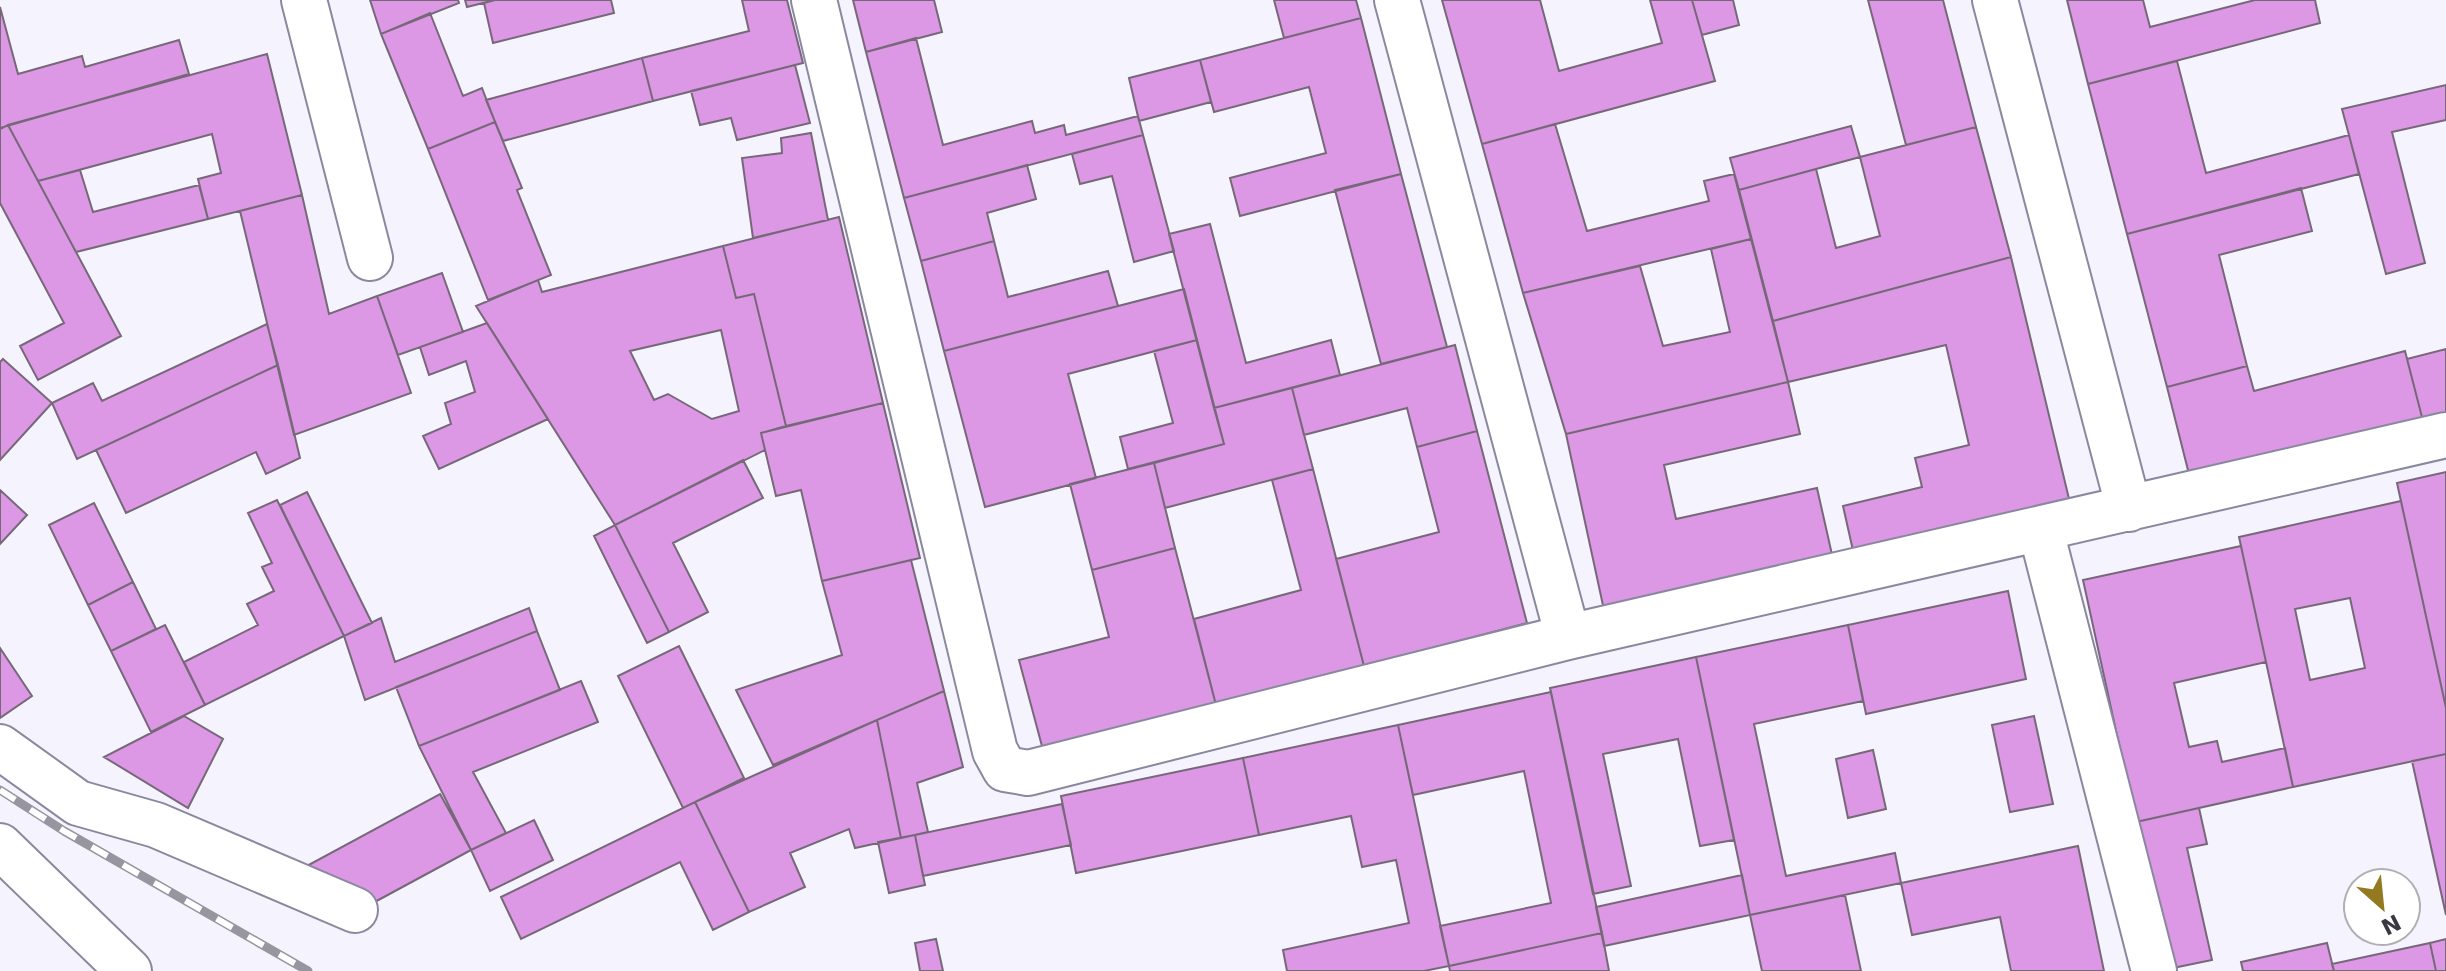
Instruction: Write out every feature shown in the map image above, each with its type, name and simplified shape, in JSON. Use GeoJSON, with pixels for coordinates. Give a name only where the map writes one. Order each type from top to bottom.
{"type":"FeatureCollection","features":[{"type":"Feature","properties":{"kind":"lane"},"geometry":{"type":"LineString","coordinates":[[304,0],[370,258]]}},
{"type":"Feature","properties":{"kind":"lane"},"geometry":{"type":"LineString","coordinates":[[814,0],[995,751],[1005,769],[1028,773],[1568,637],[2041,531],[2446,435]]}},
{"type":"Feature","properties":{"kind":"lane"},"geometry":{"type":"LineString","coordinates":[[1397,0],[1568,637]]}},
{"type":"Feature","properties":{"kind":"lane"},"geometry":{"type":"LineString","coordinates":[[1995,0],[2129,509]]}},
{"type":"Feature","properties":{"kind":"lane"},"geometry":{"type":"LineString","coordinates":[[2041,531],[2154,971]]}},
{"type":"Feature","properties":{"kind":"lane"},"geometry":{"type":"LineString","coordinates":[[0,747],[78,803],[156,825],[355,910]]}},
{"type":"Feature","properties":{"kind":"lane"},"geometry":{"type":"LineString","coordinates":[[0,846],[129,971]]}},
{"type":"Feature","properties":{"kind":"building"},"geometry":{"type":"Polygon","coordinates":[[[370,0],[458,0],[459,3],[381,34],[370,0]]]}},
{"type":"Feature","properties":{"kind":"building"},"geometry":{"type":"Polygon","coordinates":[[[465,0],[495,0],[467,7],[465,0]]]}},
{"type":"Feature","properties":{"kind":"building"},"geometry":{"type":"Polygon","coordinates":[[[495,0],[611,0],[614,13],[493,43],[484,3],[495,0]]]}},
{"type":"Feature","properties":{"kind":"building"},"geometry":{"type":"Polygon","coordinates":[[[742,0],[787,0],[803,63],[653,101],[642,58],[749,31],[742,0]]]}},
{"type":"Feature","properties":{"kind":"building"},"geometry":{"type":"Polygon","coordinates":[[[853,0],[934,0],[942,32],[866,52],[853,0]]]}},
{"type":"Feature","properties":{"kind":"building"},"geometry":{"type":"Polygon","coordinates":[[[1274,0],[1356,0],[1361,18],[1284,38],[1274,0]]]}},
{"type":"Feature","properties":{"kind":"building"},"geometry":{"type":"Polygon","coordinates":[[[1442,0],[1540,0],[1559,71],[1662,43],[1650,0],[1692,0],[1715,81],[1482,144],[1442,0]]]}},
{"type":"Feature","properties":{"kind":"building"},"geometry":{"type":"Polygon","coordinates":[[[1692,0],[1733,0],[1739,25],[1702,35],[1692,0]]]}},
{"type":"Feature","properties":{"kind":"building"},"geometry":{"type":"Polygon","coordinates":[[[1868,0],[1943,0],[1976,127],[1906,145],[1868,0]]]}},
{"type":"Feature","properties":{"kind":"building"},"geometry":{"type":"Polygon","coordinates":[[[2067,0],[2143,0],[2150,27],[2255,0],[2315,0],[2320,23],[2088,84],[2067,0]]]}},
{"type":"Feature","properties":{"kind":"building"},"geometry":{"type":"Polygon","coordinates":[[[0,7],[18,74],[82,56],[85,67],[179,40],[189,74],[0,128],[0,7]]]}},
{"type":"Feature","properties":{"kind":"building"},"geometry":{"type":"Polygon","coordinates":[[[430,13],[463,96],[482,88],[495,122],[428,149],[381,34],[430,13]]]}},
{"type":"Feature","properties":{"kind":"building"},"geometry":{"type":"Polygon","coordinates":[[[1361,18],[1401,174],[1240,216],[1230,178],[1326,153],[1309,87],[1214,112],[1200,60],[1361,18]]]}},
{"type":"Feature","properties":{"kind":"building"},"geometry":{"type":"Polygon","coordinates":[[[916,38],[943,145],[1032,121],[1035,133],[1064,125],[1066,135],[1138,116],[1143,135],[904,198],[866,52],[916,38]]]}},
{"type":"Feature","properties":{"kind":"building"},"geometry":{"type":"Polygon","coordinates":[[[267,54],[302,195],[208,219],[198,179],[221,173],[212,134],[38,181],[8,125],[267,54]]]}},
{"type":"Feature","properties":{"kind":"building"},"geometry":{"type":"Polygon","coordinates":[[[642,58],[653,101],[503,141],[486,100],[642,58]]]}},
{"type":"Feature","properties":{"kind":"building"},"geometry":{"type":"Polygon","coordinates":[[[1200,60],[1211,102],[1139,121],[1129,78],[1200,60]]]}},
{"type":"Feature","properties":{"kind":"building"},"geometry":{"type":"Polygon","coordinates":[[[2177,61],[2206,173],[2349,135],[2359,174],[2127,234],[2088,84],[2177,61]]]}},
{"type":"Feature","properties":{"kind":"building"},"geometry":{"type":"Polygon","coordinates":[[[795,65],[810,123],[737,140],[731,118],[700,125],[691,91],[795,65]]]}},
{"type":"Feature","properties":{"kind":"building"},"geometry":{"type":"Polygon","coordinates":[[[2446,85],[2446,120],[2392,132],[2425,263],[2386,274],[2342,109],[2446,85]]]}},
{"type":"Feature","properties":{"kind":"building"},"geometry":{"type":"Polygon","coordinates":[[[495,122],[522,188],[517,190],[551,275],[488,300],[428,149],[495,122]]]}},
{"type":"Feature","properties":{"kind":"building"},"geometry":{"type":"Polygon","coordinates":[[[1555,124],[1587,231],[1709,201],[1704,181],[1734,174],[1751,239],[1523,293],[1482,144],[1555,124]]]}},
{"type":"Feature","properties":{"kind":"building"},"geometry":{"type":"Polygon","coordinates":[[[8,125],[121,336],[38,380],[20,346],[64,323],[0,203],[0,129],[8,125]]]}},
{"type":"Feature","properties":{"kind":"building"},"geometry":{"type":"Polygon","coordinates":[[[1851,126],[1860,157],[1739,190],[1730,158],[1851,126]]]}},
{"type":"Feature","properties":{"kind":"building"},"geometry":{"type":"Polygon","coordinates":[[[1976,127],[2011,257],[1773,321],[1739,190],[1816,169],[1836,248],[1880,236],[1860,157],[1976,127]]]}},
{"type":"Feature","properties":{"kind":"building"},"geometry":{"type":"Polygon","coordinates":[[[811,133],[828,220],[753,238],[742,158],[782,153],[781,138],[811,133]]]}},
{"type":"Feature","properties":{"kind":"building"},"geometry":{"type":"Polygon","coordinates":[[[1143,135],[1174,251],[1134,262],[1112,176],[1080,184],[1072,154],[1143,135]]]}},
{"type":"Feature","properties":{"kind":"building"},"geometry":{"type":"Polygon","coordinates":[[[1027,165],[1036,199],[987,213],[994,241],[921,261],[904,198],[1027,165]]]}},
{"type":"Feature","properties":{"kind":"building"},"geometry":{"type":"Polygon","coordinates":[[[80,170],[93,212],[199,185],[208,219],[76,252],[38,181],[80,170]]]}},
{"type":"Feature","properties":{"kind":"building"},"geometry":{"type":"Polygon","coordinates":[[[1401,174],[1447,347],[1381,364],[1335,190],[1401,174]]]}},
{"type":"Feature","properties":{"kind":"building"},"geometry":{"type":"Polygon","coordinates":[[[2301,188],[2312,231],[2219,255],[2247,366],[2167,387],[2127,234],[2301,188]]]}},
{"type":"Feature","properties":{"kind":"building"},"geometry":{"type":"Polygon","coordinates":[[[302,195],[329,314],[377,296],[411,393],[294,435],[240,211],[302,195]]]}},
{"type":"Feature","properties":{"kind":"building"},"geometry":{"type":"Polygon","coordinates":[[[839,217],[883,403],[786,426],[754,294],[736,298],[723,246],[839,217]]]}},
{"type":"Feature","properties":{"kind":"building"},"geometry":{"type":"Polygon","coordinates":[[[1210,224],[1246,363],[1331,340],[1340,375],[1214,408],[1169,234],[1210,224]]]}},
{"type":"Feature","properties":{"kind":"building"},"geometry":{"type":"Polygon","coordinates":[[[1751,239],[1788,382],[1566,434],[1523,293],[1640,266],[1663,346],[1730,332],[1711,249],[1751,239]]]}},
{"type":"Feature","properties":{"kind":"building"},"geometry":{"type":"Polygon","coordinates":[[[994,241],[1008,297],[1108,271],[1118,306],[944,351],[921,261],[994,241]]]}},
{"type":"Feature","properties":{"kind":"building"},"geometry":{"type":"Polygon","coordinates":[[[723,246],[736,298],[754,294],[786,426],[761,433],[765,450],[615,525],[476,306],[538,280],[542,292],[723,246]],[[721,330],[630,351],[654,400],[668,394],[712,419],[739,411],[721,330]]]}},
{"type":"Feature","properties":{"kind":"building"},"geometry":{"type":"Polygon","coordinates":[[[2011,257],[2070,503],[1854,555],[1843,506],[1922,487],[1915,458],[1969,445],[1946,345],[1788,382],[1773,321],[2011,257]]]}},
{"type":"Feature","properties":{"kind":"building"},"geometry":{"type":"Polygon","coordinates":[[[442,273],[463,332],[398,355],[377,296],[442,273]]]}},
{"type":"Feature","properties":{"kind":"building"},"geometry":{"type":"Polygon","coordinates":[[[1184,289],[1197,340],[1068,374],[1096,478],[985,507],[944,351],[1184,289]]]}},
{"type":"Feature","properties":{"kind":"building"},"geometry":{"type":"Polygon","coordinates":[[[487,323],[548,419],[439,469],[423,436],[451,424],[445,403],[475,392],[466,361],[429,375],[420,347],[487,323]]]}},
{"type":"Feature","properties":{"kind":"building"},"geometry":{"type":"Polygon","coordinates":[[[267,324],[278,365],[77,459],[52,403],[93,383],[102,401],[267,324]]]}},
{"type":"Feature","properties":{"kind":"building"},"geometry":{"type":"Polygon","coordinates":[[[1197,340],[1224,444],[1128,469],[1120,437],[1173,423],[1154,351],[1197,340]]]}},
{"type":"Feature","properties":{"kind":"building"},"geometry":{"type":"Polygon","coordinates":[[[1455,345],[1477,431],[1417,447],[1407,408],[1304,435],[1292,388],[1455,345]]]}},
{"type":"Feature","properties":{"kind":"building"},"geometry":{"type":"Polygon","coordinates":[[[2446,349],[2446,415],[2423,421],[2407,359],[2446,349]]]}},
{"type":"Feature","properties":{"kind":"building"},"geometry":{"type":"Polygon","coordinates":[[[2405,351],[2423,421],[2191,482],[2167,387],[2247,366],[2254,391],[2405,351]]]}},
{"type":"Feature","properties":{"kind":"building"},"geometry":{"type":"Polygon","coordinates":[[[3,359],[52,403],[0,460],[0,362],[3,359]]]}},
{"type":"Feature","properties":{"kind":"building"},"geometry":{"type":"Polygon","coordinates":[[[278,365],[300,458],[266,474],[256,452],[126,513],[96,450],[278,365]]]}},
{"type":"Feature","properties":{"kind":"building"},"geometry":{"type":"Polygon","coordinates":[[[1788,382],[1800,434],[1664,465],[1676,519],[1817,488],[1833,559],[1604,610],[1566,434],[1788,382]]]}},
{"type":"Feature","properties":{"kind":"building"},"geometry":{"type":"Polygon","coordinates":[[[1292,388],[1313,469],[1165,508],[1154,463],[1224,444],[1214,408],[1292,388]]]}},
{"type":"Feature","properties":{"kind":"building"},"geometry":{"type":"Polygon","coordinates":[[[883,403],[920,558],[822,581],[801,490],[776,496],[761,433],[883,403]]]}},
{"type":"Feature","properties":{"kind":"building"},"geometry":{"type":"Polygon","coordinates":[[[1477,431],[1527,623],[1364,666],[1336,559],[1439,532],[1417,447],[1477,431]]]}},
{"type":"Feature","properties":{"kind":"building"},"geometry":{"type":"Polygon","coordinates":[[[743,460],[763,498],[673,543],[708,612],[669,632],[615,525],[743,460]]]}},
{"type":"Feature","properties":{"kind":"building"},"geometry":{"type":"Polygon","coordinates":[[[1154,463],[1175,548],[1092,570],[1070,484],[1154,463]]]}},
{"type":"Feature","properties":{"kind":"building"},"geometry":{"type":"Polygon","coordinates":[[[1313,469],[1364,666],[1216,705],[1194,619],[1301,590],[1272,480],[1313,469]]]}},
{"type":"Feature","properties":{"kind":"building"},"geometry":{"type":"Polygon","coordinates":[[[2446,472],[2446,708],[2397,483],[2446,472]]]}},
{"type":"Feature","properties":{"kind":"building"},"geometry":{"type":"Polygon","coordinates":[[[0,490],[27,515],[0,544],[0,490]]]}},
{"type":"Feature","properties":{"kind":"building"},"geometry":{"type":"Polygon","coordinates":[[[307,492],[372,623],[344,636],[280,505],[307,492]]]}},
{"type":"Feature","properties":{"kind":"building"},"geometry":{"type":"Polygon","coordinates":[[[277,500],[344,636],[205,705],[184,662],[258,625],[247,604],[274,591],[262,567],[272,563],[248,513],[277,500]]]}},
{"type":"Feature","properties":{"kind":"building"},"geometry":{"type":"Polygon","coordinates":[[[2401,501],[2446,708],[2446,754],[2293,787],[2239,537],[2401,501]],[[2350,598],[2295,609],[2310,680],[2365,668],[2350,598]]]}},
{"type":"Feature","properties":{"kind":"building"},"geometry":{"type":"Polygon","coordinates":[[[94,503],[133,582],[88,605],[49,525],[94,503]]]}},
{"type":"Feature","properties":{"kind":"building"},"geometry":{"type":"Polygon","coordinates":[[[615,525],[669,632],[647,643],[594,536],[615,525]]]}},
{"type":"Feature","properties":{"kind":"building"},"geometry":{"type":"Polygon","coordinates":[[[2241,546],[2266,662],[2174,683],[2189,747],[2217,741],[2222,762],[2285,748],[2293,787],[2136,822],[2083,580],[2241,546]]]}},
{"type":"Feature","properties":{"kind":"building"},"geometry":{"type":"Polygon","coordinates":[[[1175,548],[1216,705],[1043,750],[1019,660],[1109,637],[1092,570],[1175,548]]]}},
{"type":"Feature","properties":{"kind":"building"},"geometry":{"type":"Polygon","coordinates":[[[911,560],[944,691],[773,765],[736,690],[842,655],[822,581],[911,560]]]}},
{"type":"Feature","properties":{"kind":"building"},"geometry":{"type":"Polygon","coordinates":[[[133,582],[156,629],[111,651],[88,605],[133,582]]]}},
{"type":"Feature","properties":{"kind":"building"},"geometry":{"type":"Polygon","coordinates":[[[2008,591],[2026,679],[1866,714],[1848,625],[2008,591]]]}},
{"type":"Feature","properties":{"kind":"building"},"geometry":{"type":"Polygon","coordinates":[[[529,608],[537,631],[365,700],[344,636],[381,618],[395,662],[529,608]]]}},
{"type":"Feature","properties":{"kind":"building"},"geometry":{"type":"Polygon","coordinates":[[[165,625],[205,705],[151,732],[111,651],[165,625]]]}},
{"type":"Feature","properties":{"kind":"building"},"geometry":{"type":"Polygon","coordinates":[[[1848,625],[1863,701],[1754,724],[1786,876],[1895,853],[1901,883],[1750,915],[1696,657],[1848,625]]]}},
{"type":"Feature","properties":{"kind":"building"},"geometry":{"type":"Polygon","coordinates":[[[537,631],[560,690],[419,746],[396,687],[537,631]]]}},
{"type":"Feature","properties":{"kind":"building"},"geometry":{"type":"Polygon","coordinates":[[[679,646],[744,778],[683,808],[618,676],[679,646]]]}},
{"type":"Feature","properties":{"kind":"building"},"geometry":{"type":"Polygon","coordinates":[[[0,648],[32,696],[0,718],[0,648]]]}},
{"type":"Feature","properties":{"kind":"building"},"geometry":{"type":"Polygon","coordinates":[[[1696,657],[1734,840],[1700,846],[1678,739],[1603,754],[1631,886],[1593,894],[1550,688],[1696,657]]]}},
{"type":"Feature","properties":{"kind":"building"},"geometry":{"type":"Polygon","coordinates":[[[581,681],[598,722],[473,772],[506,833],[471,850],[419,746],[581,681]]]}},
{"type":"Feature","properties":{"kind":"building"},"geometry":{"type":"Polygon","coordinates":[[[944,691],[963,767],[917,783],[928,832],[901,838],[877,720],[944,691]]]}},
{"type":"Feature","properties":{"kind":"building"},"geometry":{"type":"Polygon","coordinates":[[[1551,692],[1602,933],[1449,966],[1440,926],[1551,903],[1524,771],[1413,795],[1398,725],[1551,692]]]}},
{"type":"Feature","properties":{"kind":"building"},"geometry":{"type":"Polygon","coordinates":[[[184,716],[223,739],[188,808],[104,757],[184,716]]]}},
{"type":"Feature","properties":{"kind":"building"},"geometry":{"type":"Polygon","coordinates":[[[2034,716],[2053,804],[2010,812],[1992,725],[2034,716]]]}},
{"type":"Feature","properties":{"kind":"building"},"geometry":{"type":"Polygon","coordinates":[[[877,720],[901,838],[855,848],[849,829],[790,853],[805,887],[749,912],[695,802],[877,720]]]}},
{"type":"Feature","properties":{"kind":"building"},"geometry":{"type":"Polygon","coordinates":[[[1398,725],[1449,966],[1424,971],[1287,971],[1283,950],[1409,923],[1396,860],[1362,867],[1351,816],[1259,835],[1243,758],[1398,725]]]}},
{"type":"Feature","properties":{"kind":"building"},"geometry":{"type":"Polygon","coordinates":[[[1873,750],[1886,809],[1848,818],[1836,759],[1873,750]]]}},
{"type":"Feature","properties":{"kind":"building"},"geometry":{"type":"Polygon","coordinates":[[[2446,754],[2446,915],[2412,761],[2446,754]]]}},
{"type":"Feature","properties":{"kind":"building"},"geometry":{"type":"Polygon","coordinates":[[[1243,758],[1259,835],[1076,873],[1061,796],[1243,758]]]}},
{"type":"Feature","properties":{"kind":"building"},"geometry":{"type":"Polygon","coordinates":[[[440,794],[471,850],[371,904],[303,868],[440,794]]]}},
{"type":"Feature","properties":{"kind":"building"},"geometry":{"type":"Polygon","coordinates":[[[695,802],[749,912],[713,930],[680,862],[521,939],[501,897],[695,802]]]}},
{"type":"Feature","properties":{"kind":"building"},"geometry":{"type":"Polygon","coordinates":[[[1062,804],[1071,845],[923,876],[915,835],[1062,804]]]}},
{"type":"Feature","properties":{"kind":"building"},"geometry":{"type":"Polygon","coordinates":[[[2199,808],[2207,844],[2187,848],[2212,960],[2168,969],[2136,822],[2199,808]]]}},
{"type":"Feature","properties":{"kind":"building"},"geometry":{"type":"Polygon","coordinates":[[[534,820],[553,860],[490,891],[471,850],[534,820]]]}},
{"type":"Feature","properties":{"kind":"building"},"geometry":{"type":"Polygon","coordinates":[[[915,835],[925,885],[889,893],[878,842],[915,835]]]}},
{"type":"Feature","properties":{"kind":"building"},"geometry":{"type":"Polygon","coordinates":[[[2078,846],[2104,971],[2011,971],[2000,917],[1912,935],[1901,883],[2078,846]]]}},
{"type":"Feature","properties":{"kind":"building"},"geometry":{"type":"Polygon","coordinates":[[[1742,875],[1750,915],[1604,946],[1596,907],[1742,875]]]}},
{"type":"Feature","properties":{"kind":"building"},"geometry":{"type":"Polygon","coordinates":[[[1845,895],[1861,971],[1762,971],[1750,915],[1845,895]]]}},
{"type":"Feature","properties":{"kind":"building"},"geometry":{"type":"Polygon","coordinates":[[[1602,933],[1609,971],[1450,971],[1449,966],[1602,933]]]}},
{"type":"Feature","properties":{"kind":"building"},"geometry":{"type":"Polygon","coordinates":[[[936,939],[943,971],[920,971],[915,943],[936,939]]]}},
{"type":"Feature","properties":{"kind":"building"},"geometry":{"type":"Polygon","coordinates":[[[2446,939],[2446,971],[2436,971],[2430,943],[2446,939]]]}},
{"type":"Feature","properties":{"kind":"building"},"geometry":{"type":"Polygon","coordinates":[[[2327,943],[2334,971],[2243,971],[2241,962],[2327,943]]]}},
{"type":"Feature","properties":{"kind":"building"},"geometry":{"type":"Polygon","coordinates":[[[2430,943],[2436,971],[2334,971],[2332,964],[2422,947],[2430,943]]]}},
{"type":"Feature","properties":{"kind":"railway"},"geometry":{"type":"LineString","coordinates":[[0,790],[64,831],[308,971]]}}]}
